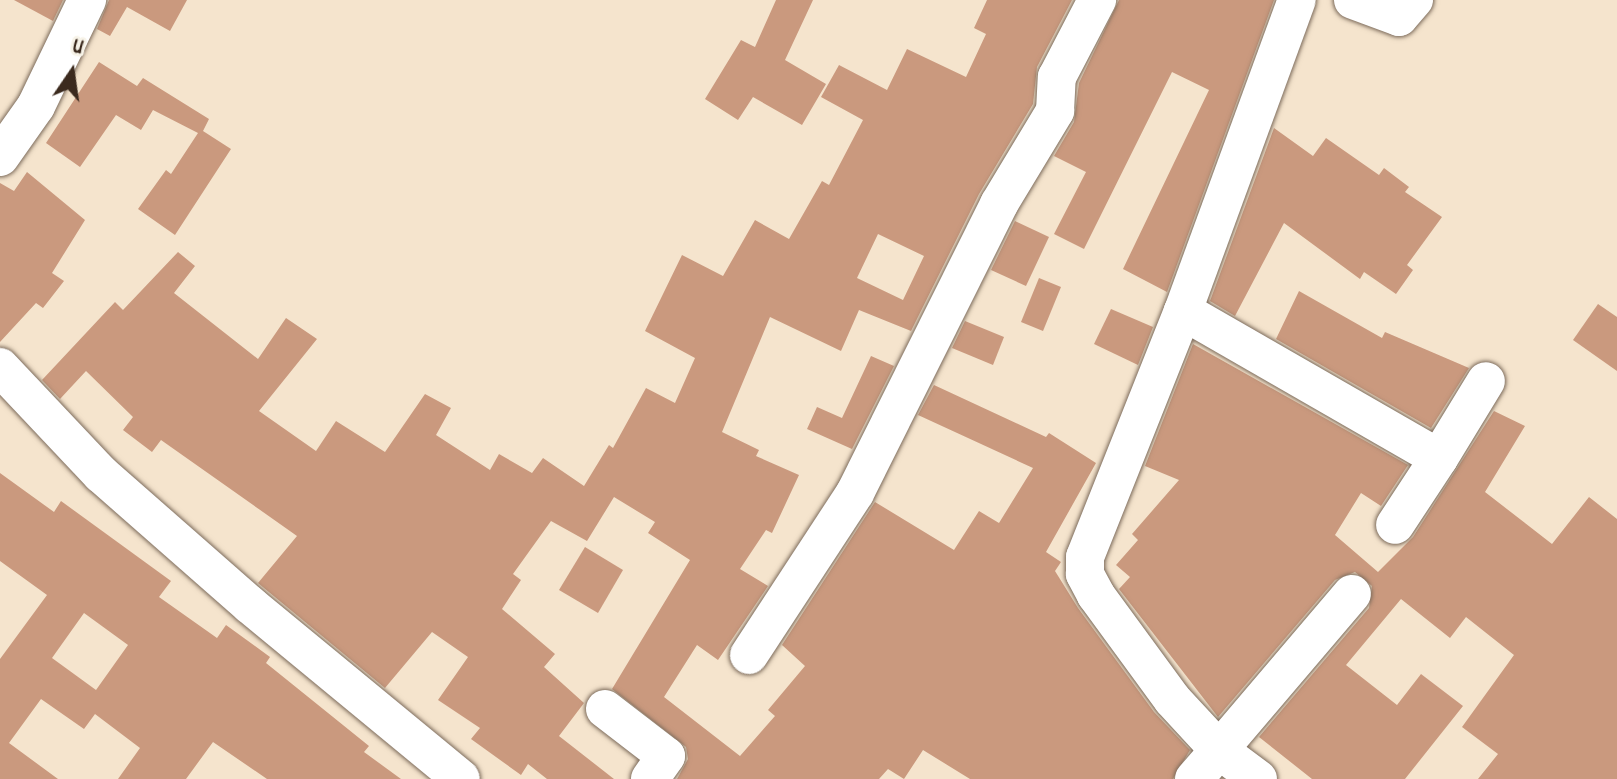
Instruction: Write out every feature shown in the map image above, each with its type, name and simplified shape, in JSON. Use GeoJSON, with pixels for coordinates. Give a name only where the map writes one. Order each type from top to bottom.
{"type":"FeatureCollection","features":[{"type":"Feature","properties":{"kind":"street"},"geometry":{"type":"LineString","coordinates":[[0,157],[36,106],[87,0]]}},
{"type":"Feature","properties":{"kind":"street"},"geometry":{"type":"LineString","coordinates":[[749,655],[855,493],[978,243],[1055,111],[1057,77],[1097,0]]}},
{"type":"Feature","properties":{"kind":"street"},"geometry":{"type":"LineString","coordinates":[[1258,779],[1219,750],[1172,699],[1096,595],[1084,567],[1088,540],[1183,311],[1297,0]]}},
{"type":"Feature","properties":{"kind":"street"},"geometry":{"type":"LineString","coordinates":[[1353,0],[1399,17],[1414,0]]}},
{"type":"Feature","properties":{"kind":"street"},"geometry":{"type":"LineString","coordinates":[[1183,311],[1439,458]]}},
{"type":"Feature","properties":{"kind":"street"},"geometry":{"type":"LineString","coordinates":[[0,367],[101,474],[250,605],[461,779]]}},
{"type":"Feature","properties":{"kind":"street"},"geometry":{"type":"LineString","coordinates":[[1395,525],[1486,381]]}},
{"type":"Feature","properties":{"kind":"street"},"geometry":{"type":"LineString","coordinates":[[1194,779],[1352,594]]}},
{"type":"Feature","properties":{"kind":"street"},"geometry":{"type":"LineString","coordinates":[[605,709],[666,756],[650,779]]}},
{"type":"Feature","properties":{"kind":"building"},"geometry":{"type":"Polygon","coordinates":[[[14,0],[63,0],[53,21],[14,0]]]}},
{"type":"Feature","properties":{"kind":"building"},"geometry":{"type":"Polygon","coordinates":[[[109,0],[187,0],[170,31],[127,7],[110,36],[97,29],[109,0]]]}},
{"type":"Feature","properties":{"kind":"building"},"geometry":{"type":"Polygon","coordinates":[[[776,0],[813,0],[785,60],[826,84],[802,125],[753,97],[738,120],[705,99],[741,40],[755,47],[776,0]]]}},
{"type":"Feature","properties":{"kind":"building"},"geometry":{"type":"Polygon","coordinates":[[[987,0],[1072,0],[1037,67],[1033,104],[979,194],[911,331],[859,310],[841,351],[770,317],[722,432],[759,450],[756,456],[799,475],[772,533],[766,530],[740,569],[768,586],[718,660],[697,645],[664,697],[740,756],[775,716],[768,710],[805,666],[782,645],[875,502],[954,550],[979,511],[999,523],[1033,468],[918,415],[934,385],[1046,437],[1049,433],[1096,463],[1046,552],[1061,562],[1055,571],[1078,608],[1154,712],[1190,750],[1173,779],[970,779],[923,750],[904,779],[888,769],[879,779],[677,779],[688,759],[686,747],[612,689],[690,560],[648,533],[655,522],[614,497],[587,541],[551,521],[513,574],[521,580],[502,609],[555,654],[544,667],[584,703],[559,736],[614,779],[547,779],[528,764],[521,775],[471,739],[480,728],[438,700],[468,657],[432,632],[385,688],[258,583],[297,536],[161,440],[152,452],[123,430],[133,417],[86,371],[60,399],[42,380],[115,302],[123,310],[178,252],[195,266],[174,293],[258,359],[286,318],[317,339],[259,411],[316,451],[336,421],[385,452],[425,394],[451,408],[436,435],[490,470],[499,454],[532,473],[543,458],[584,486],[609,445],[613,448],[646,388],[675,403],[695,358],[645,331],[682,255],[723,276],[755,220],[789,239],[822,181],[829,185],[863,120],[821,97],[839,65],[887,90],[907,49],[966,77],[986,34],[974,28],[987,0]],[[878,234],[857,278],[903,300],[924,256],[878,234]]]}},
{"type":"Feature","properties":{"kind":"building"},"geometry":{"type":"Polygon","coordinates":[[[1119,0],[1274,0],[1167,292],[1123,269],[1209,90],[1172,72],[1084,249],[1054,234],[1086,172],[1054,156],[1074,122],[1079,83],[1119,0]]]}},
{"type":"Feature","properties":{"kind":"building"},"geometry":{"type":"Polygon","coordinates":[[[99,62],[137,86],[143,78],[209,119],[203,131],[231,149],[175,235],[138,209],[166,170],[171,174],[198,133],[153,110],[141,130],[116,115],[80,167],[46,143],[99,62]]]}},
{"type":"Feature","properties":{"kind":"building"},"geometry":{"type":"Polygon","coordinates":[[[1274,128],[1313,156],[1326,138],[1379,175],[1384,168],[1409,187],[1405,192],[1442,217],[1407,265],[1413,270],[1396,294],[1364,272],[1360,279],[1284,223],[1235,316],[1210,301],[1274,128]]]}},
{"type":"Feature","properties":{"kind":"building"},"geometry":{"type":"Polygon","coordinates":[[[27,172],[85,220],[52,273],[64,281],[43,308],[36,303],[0,342],[0,183],[14,191],[27,172]]]}},
{"type":"Feature","properties":{"kind":"building"},"geometry":{"type":"Polygon","coordinates":[[[1015,221],[1049,237],[1026,286],[991,270],[1015,221]]]}},
{"type":"Feature","properties":{"kind":"building"},"geometry":{"type":"Polygon","coordinates":[[[1039,278],[1061,287],[1043,331],[1021,322],[1039,278]]]}},
{"type":"Feature","properties":{"kind":"building"},"geometry":{"type":"Polygon","coordinates":[[[1299,291],[1382,338],[1385,332],[1469,368],[1431,428],[1276,339],[1299,291]]]}},
{"type":"Feature","properties":{"kind":"building"},"geometry":{"type":"Polygon","coordinates":[[[1598,304],[1617,317],[1617,371],[1573,340],[1598,304]]]}},
{"type":"Feature","properties":{"kind":"building"},"geometry":{"type":"Polygon","coordinates":[[[1111,309],[1153,327],[1138,365],[1094,344],[1111,309]]]}},
{"type":"Feature","properties":{"kind":"building"},"geometry":{"type":"Polygon","coordinates":[[[965,321],[1004,337],[993,365],[952,348],[965,321]]]}},
{"type":"Feature","properties":{"kind":"building"},"geometry":{"type":"Polygon","coordinates":[[[1193,344],[1408,465],[1381,506],[1361,493],[1335,535],[1378,572],[1413,537],[1494,411],[1525,426],[1485,492],[1552,544],[1589,497],[1617,519],[1617,779],[1478,779],[1498,754],[1462,727],[1514,655],[1466,617],[1450,638],[1401,599],[1346,665],[1397,705],[1421,674],[1463,706],[1405,779],[1312,779],[1259,737],[1369,608],[1372,586],[1355,572],[1335,580],[1218,717],[1119,589],[1130,577],[1116,565],[1138,540],[1132,534],[1179,480],[1145,466],[1193,344]]]}},
{"type":"Feature","properties":{"kind":"building"},"geometry":{"type":"Polygon","coordinates":[[[871,356],[894,366],[852,449],[807,429],[817,407],[842,418],[871,356]]]}},
{"type":"Feature","properties":{"kind":"building"},"geometry":{"type":"Polygon","coordinates":[[[0,473],[54,512],[61,501],[171,581],[159,597],[217,638],[226,625],[270,657],[266,663],[369,746],[364,752],[401,779],[267,779],[213,742],[186,779],[118,779],[140,748],[95,714],[84,729],[41,699],[9,743],[58,779],[0,779],[0,659],[47,595],[0,561],[0,473]],[[84,613],[52,658],[96,690],[128,645],[84,613]]]}},
{"type":"Feature","properties":{"kind":"building"},"geometry":{"type":"Polygon","coordinates":[[[585,547],[623,570],[598,613],[559,590],[585,547]]]}}]}
